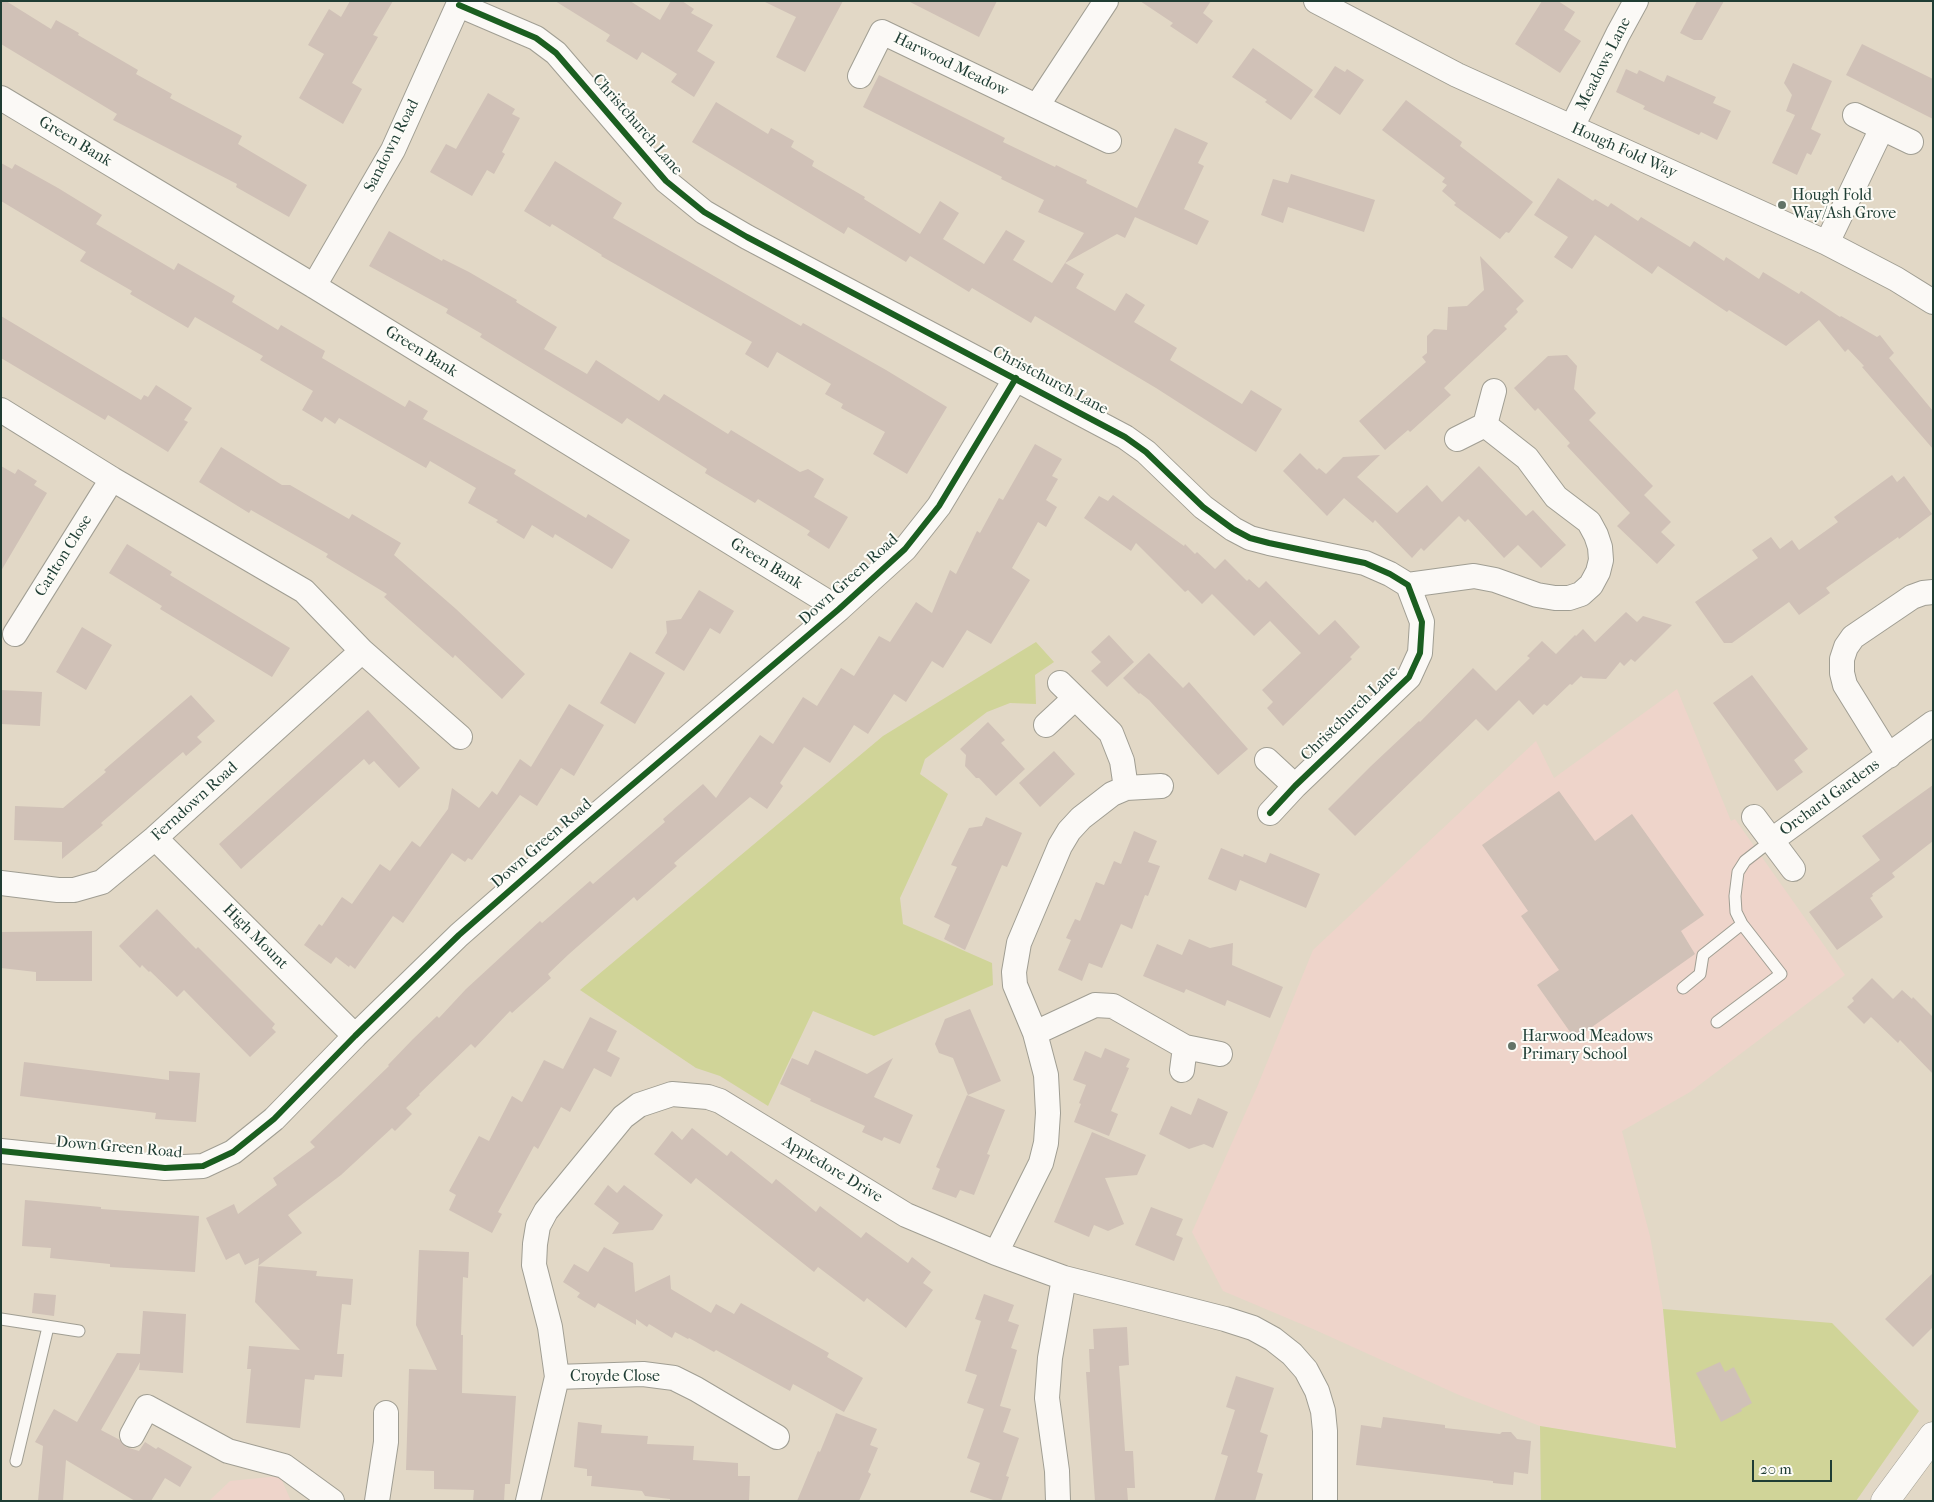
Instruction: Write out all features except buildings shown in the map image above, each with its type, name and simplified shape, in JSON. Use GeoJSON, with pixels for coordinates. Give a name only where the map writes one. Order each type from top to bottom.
{"type":"FeatureCollection","features":[{"type":"Feature","properties":{"kind":"street"},"geometry":{"type":"LineString","coordinates":[[1037,106],[1106,1]]}},
{"type":"Feature","properties":{"kind":"street","name":"Hough Fold Way"},"geometry":{"type":"LineString","coordinates":[[1316,1],[1457,75],[1827,243],[1896,279],[1933,302]]}},
{"type":"Feature","properties":{"kind":"street","name":"Meadows Lane"},"geometry":{"type":"LineString","coordinates":[[1572,127],[1636,1]]}},
{"type":"Feature","properties":{"kind":"street","name":"Sandown Road"},"geometry":{"type":"LineString","coordinates":[[314,286],[393,150],[459,3]]}},
{"type":"Feature","properties":{"kind":"street","name":"Christchurch Lane"},"geometry":{"type":"LineString","coordinates":[[459,3],[536,38],[556,53],[666,181],[704,212],[747,237],[1125,437],[1146,452],[1203,507],[1233,529],[1250,538],[1269,543],[1365,563],[1390,574],[1408,585],[1422,622],[1420,653],[1409,677],[1295,786],[1270,813]]}},
{"type":"Feature","properties":{"kind":"street","name":"Harwood Meadow"},"geometry":{"type":"LineString","coordinates":[[860,76],[882,32],[1109,141]]}},
{"type":"Feature","properties":{"kind":"street","name":"Green Bank"},"geometry":{"type":"LineString","coordinates":[[1,98],[314,286],[839,609]]}},
{"type":"Feature","properties":{"kind":"street"},"geometry":{"type":"LineString","coordinates":[[1856,115],[1911,142]]}},
{"type":"Feature","properties":{"kind":"street"},"geometry":{"type":"LineString","coordinates":[[1827,243],[1882,128]]}},
{"type":"Feature","properties":{"kind":"street","name":"Down Green Road"},"geometry":{"type":"LineString","coordinates":[[1,1151],[166,1168],[204,1166],[233,1152],[274,1119],[355,1036],[459,935],[572,836],[839,609],[905,549],[939,506],[1016,378]]}},
{"type":"Feature","properties":{"kind":"street"},"geometry":{"type":"LineString","coordinates":[[1457,439],[1485,425],[1494,391]]}},
{"type":"Feature","properties":{"kind":"street"},"geometry":{"type":"LineString","coordinates":[[1,410],[112,479],[304,591],[362,652],[460,737]]}},
{"type":"Feature","properties":{"kind":"street"},"geometry":{"type":"LineString","coordinates":[[1408,585],[1474,576],[1495,580],[1537,595],[1569,598],[1581,594],[1591,585],[1598,572],[1600,547],[1596,534],[1589,522],[1556,497],[1527,458],[1485,425]]}},
{"type":"Feature","properties":{"kind":"street","name":"Carlton Close"},"geometry":{"type":"LineString","coordinates":[[16,634],[112,479]]}},
{"type":"Feature","properties":{"kind":"street","name":"Orchard Gardens"},"geometry":{"type":"LineString","coordinates":[[1889,756],[1845,685],[1842,673],[1842,659],[1846,647],[1853,637],[1912,597],[1933,592]]}},
{"type":"Feature","properties":{"kind":"street","name":"Ferndown Road"},"geometry":{"type":"LineString","coordinates":[[1,884],[74,890],[102,882],[155,838],[362,652]]}},
{"type":"Feature","properties":{"kind":"street"},"geometry":{"type":"LineString","coordinates":[[1046,724],[1068,690],[1111,733],[1122,761],[1126,788]]}},
{"type":"Feature","properties":{"kind":"street","name":"Orchard Gardens"},"geometry":{"type":"LineString","coordinates":[[1772,840],[1933,722]]}},
{"type":"Feature","properties":{"kind":"street"},"geometry":{"type":"LineString","coordinates":[[1267,760],[1295,786]]}},
{"type":"Feature","properties":{"kind":"street"},"geometry":{"type":"LineString","coordinates":[[996,1253],[1041,1163],[1046,1143],[1048,1114],[1046,1075],[1035,1032],[1015,985],[1014,972],[1020,943],[1060,846],[1069,831],[1103,801],[1126,788],[1161,786]]}},
{"type":"Feature","properties":{"kind":"street","name":"Orchard Gardens"},"geometry":{"type":"LineString","coordinates":[[1754,817],[1793,869]]}},
{"type":"Feature","properties":{"kind":"street","name":"High Mount"},"geometry":{"type":"LineString","coordinates":[[155,838],[355,1036]]}},
{"type":"Feature","properties":{"kind":"street"},"geometry":{"type":"LineString","coordinates":[[1035,1032],[1095,1005],[1113,1006],[1184,1058],[1220,1054]]}},
{"type":"Feature","properties":{"kind":"street","name":"Appledore Drive"},"geometry":{"type":"LineString","coordinates":[[528,1501],[557,1378],[550,1327],[534,1265],[538,1226],[546,1211],[623,1117],[639,1105],[672,1094],[708,1097],[720,1101],[906,1215],[996,1253],[1064,1278],[1226,1319],[1253,1328],[1273,1339],[1292,1354],[1306,1370],[1317,1391],[1325,1431],[1325,1501]]}},
{"type":"Feature","properties":{"kind":"street"},"geometry":{"type":"LineString","coordinates":[[1058,1501],[1057,1471],[1047,1392],[1050,1358],[1064,1278]]}},
{"type":"Feature","properties":{"kind":"street","name":"Croyde Close"},"geometry":{"type":"LineString","coordinates":[[557,1378],[643,1374],[674,1378],[696,1389],[777,1439]]}},
{"type":"Feature","properties":{"kind":"street"},"geometry":{"type":"LineString","coordinates":[[132,1435],[147,1407],[228,1451],[284,1466],[332,1501]]}},
{"type":"Feature","properties":{"kind":"street"},"geometry":{"type":"LineString","coordinates":[[377,1501],[386,1442],[386,1413]]}},
{"type":"Feature","properties":{"kind":"street"},"geometry":{"type":"LineString","coordinates":[[1886,1501],[1933,1436]]}},
{"type":"Feature","properties":{"kind":"lane"},"geometry":{"type":"LineString","coordinates":[[1717,1022],[1781,974],[1742,924],[1736,912],[1738,872],[1753,853],[1772,840]]}},
{"type":"Feature","properties":{"kind":"lane"},"geometry":{"type":"LineString","coordinates":[[1683,988],[1700,974],[1703,955],[1742,924]]}},
{"type":"Feature","properties":{"kind":"lane"},"geometry":{"type":"LineString","coordinates":[[1,1319],[79,1331]]}},
{"type":"Feature","properties":{"kind":"lane"},"geometry":{"type":"LineString","coordinates":[[16,1461],[48,1326]]}},
{"type":"Feature","properties":{"kind":"shaded area","name":"Harwood Meadows Primary School"},"geometry":{"type":"Polygon","coordinates":[[[1677,689],[1731,821],[1735,819],[1845,975],[1690,1092],[1622,1131],[1650,1236],[1663,1309],[1676,1448],[1540,1426],[1459,1395],[1313,1329],[1223,1291],[1192,1232],[1257,1087],[1313,950],[1536,741],[1554,778],[1677,689]]]}},
{"type":"Feature","properties":{"kind":"shaded area"},"geometry":{"type":"Polygon","coordinates":[[[280,1476],[291,1501],[209,1501],[230,1481],[280,1476]]]}},
{"type":"Feature","properties":{"kind":"green space"},"geometry":{"type":"Polygon","coordinates":[[[1036,642],[1054,662],[1035,675],[1036,704],[1010,703],[987,712],[925,759],[920,774],[948,794],[900,898],[903,924],[992,963],[993,985],[874,1036],[813,1011],[768,1106],[720,1076],[696,1068],[580,990],[883,736],[1036,642]]]}},
{"type":"Feature","properties":{"kind":"green space"},"geometry":{"type":"Polygon","coordinates":[[[1663,1309],[1832,1323],[1919,1411],[1856,1501],[1541,1501],[1540,1426],[1676,1448],[1663,1309]]]}},
{"type":"Feature","properties":{"kind":"cycle path"},"geometry":{"type":"LineString","coordinates":[[459,5],[536,38],[556,53],[666,181],[704,212],[747,237],[1125,437],[1146,452],[1203,507],[1233,529],[1250,538],[1269,543],[1365,563],[1390,574],[1408,585],[1422,622],[1420,653],[1409,677],[1295,786],[1270,813]]}},
{"type":"Feature","properties":{"kind":"cycle path"},"geometry":{"type":"LineString","coordinates":[[1,1151],[165,1168],[203,1166],[233,1152],[274,1119],[355,1036],[459,935],[572,836],[839,609],[905,549],[939,506],[1016,378]]}},
{"type":"Feature","properties":{"kind":"place","name":"Hough Fold Way/Ash Grove"},"geometry":{"type":"Point","coordinates":[1782,205]}},
{"type":"Feature","properties":{"kind":"place","name":"Harwood Meadows Primary School"},"geometry":{"type":"Point","coordinates":[1512,1046]}}]}
